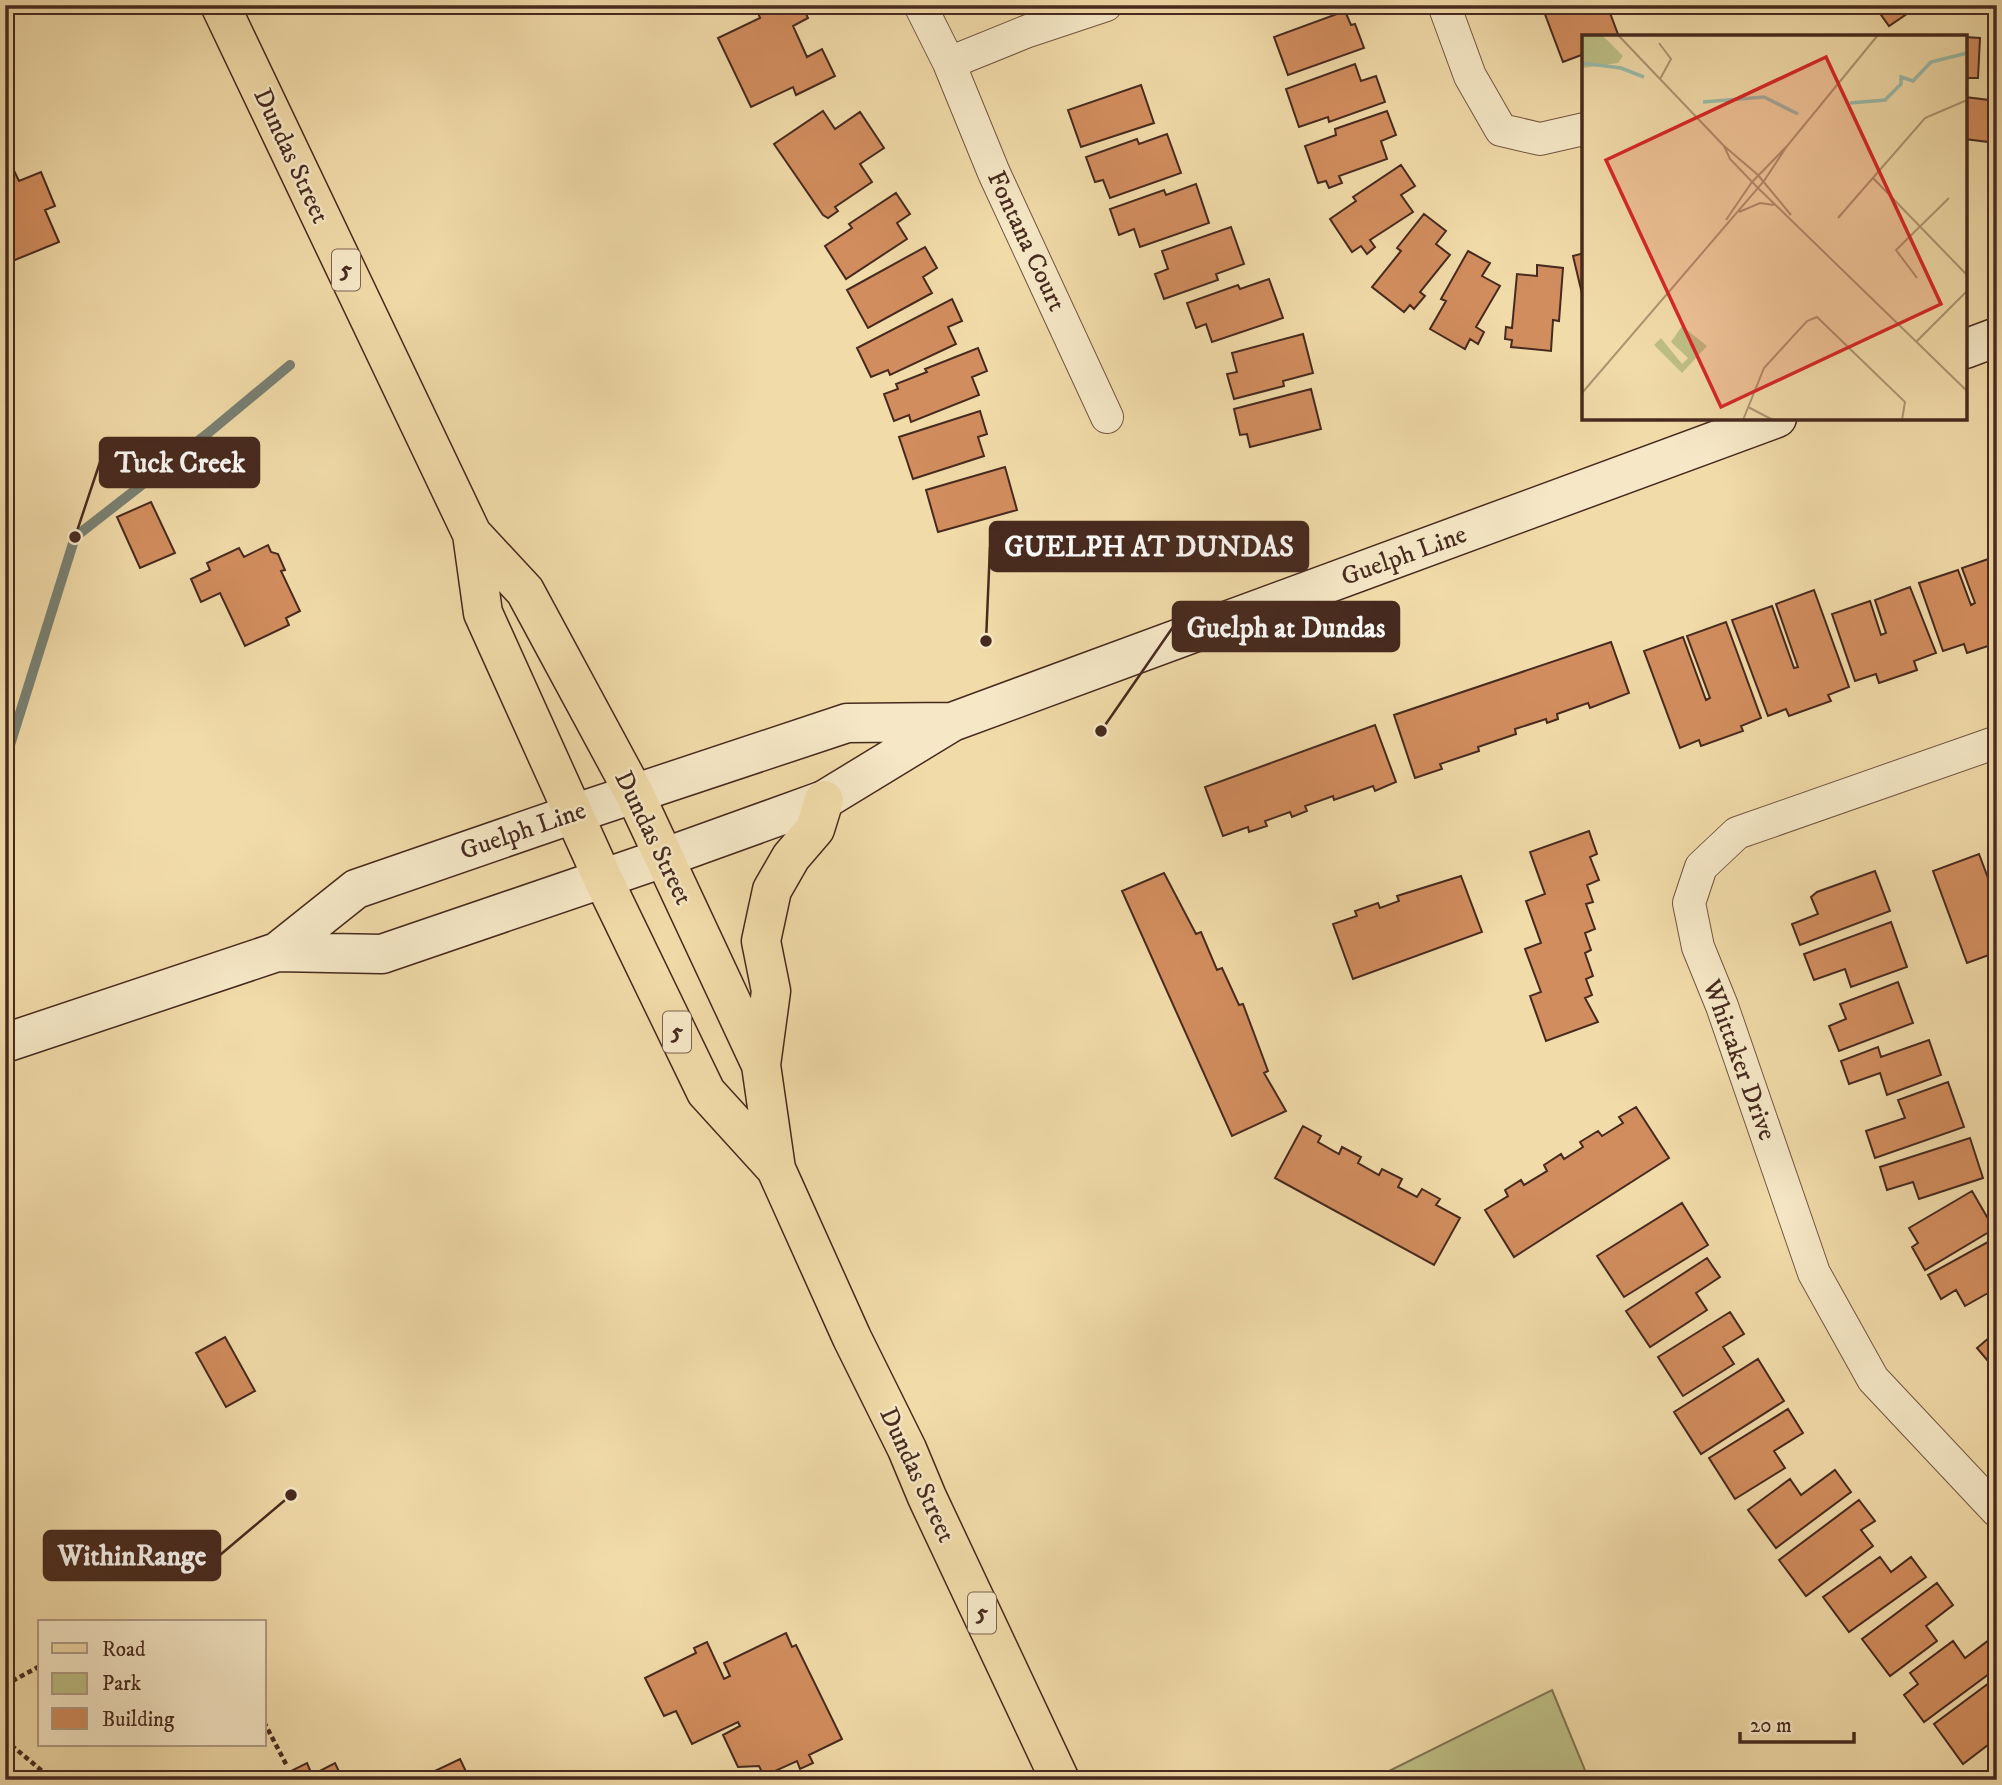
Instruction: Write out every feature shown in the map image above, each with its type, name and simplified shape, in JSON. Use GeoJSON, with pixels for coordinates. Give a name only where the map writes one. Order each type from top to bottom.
{"type":"FeatureCollection","features":[{"type":"Feature","properties":{"kind":"main road","name":"Dundas Street"},"geometry":{"type":"LineString","coordinates":[[220,5],[472,534],[525,591],[634,793],[761,1065],[776,1169],[852,1338],[907,1449],[1060,1780]]}},
{"type":"Feature","properties":{"kind":"main road"},"geometry":{"type":"LineString","coordinates":[[1967,348],[1997,337]]}},
{"type":"Feature","properties":{"kind":"main road","name":"Guelph Line"},"geometry":{"type":"LineString","coordinates":[[5,1043],[277,952],[383,954],[663,858],[824,800],[952,722],[1772,420]]}},
{"type":"Feature","properties":{"kind":"main road","name":"Dundas Street"},"geometry":{"type":"LineString","coordinates":[[472,534],[483,613],[603,879],[706,1092],[776,1169]]}},
{"type":"Feature","properties":{"kind":"main road","name":"Guelph Line"},"geometry":{"type":"LineString","coordinates":[[277,952],[356,889],[634,793],[847,723],[952,722]]}},
{"type":"Feature","properties":{"kind":"main road"},"geometry":{"type":"LineString","coordinates":[[761,1065],[771,991],[761,941],[772,890],[791,857],[816,830],[824,800]]}},
{"type":"Feature","properties":{"kind":"street","name":"Fontana Court"},"geometry":{"type":"LineString","coordinates":[[920,5],[948,62],[994,173],[1108,417]]}},
{"type":"Feature","properties":{"kind":"street"},"geometry":{"type":"LineString","coordinates":[[948,62],[1106,5]]}},
{"type":"Feature","properties":{"kind":"street"},"geometry":{"type":"LineString","coordinates":[[1444,5],[1470,76],[1501,130],[1540,139],[1582,129]]}},
{"type":"Feature","properties":{"kind":"street","name":"Whittaker Drive"},"geometry":{"type":"LineString","coordinates":[[1997,742],[1737,833],[1701,867],[1689,903],[1698,947],[1722,1006],[1814,1273],[1873,1379],[1997,1511]]}},
{"type":"Feature","properties":{"kind":"path"},"geometry":{"type":"LineString","coordinates":[[5,1685],[38,1667]]}},
{"type":"Feature","properties":{"kind":"path"},"geometry":{"type":"LineString","coordinates":[[266,1726],[287,1766]]}},
{"type":"Feature","properties":{"kind":"path"},"geometry":{"type":"LineString","coordinates":[[5,1740],[53,1780]]}},
{"type":"Feature","properties":{"kind":"green space"},"geometry":{"type":"Polygon","coordinates":[[[1552,1690],[1589,1780],[1371,1780],[1552,1690]]]}},
{"type":"Feature","properties":{"kind":"building"},"geometry":{"type":"Polygon","coordinates":[[[768,5],[802,5],[808,18],[793,26],[807,57],[822,49],[835,76],[796,95],[793,87],[751,107],[718,38],[760,18],[757,10],[768,5]]]}},
{"type":"Feature","properties":{"kind":"building"},"geometry":{"type":"Polygon","coordinates":[[[1554,5],[1589,5],[1591,9],[1607,5],[1618,35],[1582,35],[1582,55],[1563,62],[1543,9],[1554,5]]]}},
{"type":"Feature","properties":{"kind":"building"},"geometry":{"type":"Polygon","coordinates":[[[1874,5],[1920,5],[1889,26],[1874,5]]]}},
{"type":"Feature","properties":{"kind":"building"},"geometry":{"type":"Polygon","coordinates":[[[1345,11],[1351,25],[1355,24],[1364,48],[1288,75],[1274,37],[1345,11]]]}},
{"type":"Feature","properties":{"kind":"building"},"geometry":{"type":"Polygon","coordinates":[[[1967,37],[1980,38],[1978,78],[1967,78],[1967,37]]]}},
{"type":"Feature","properties":{"kind":"building"},"geometry":{"type":"Polygon","coordinates":[[[1355,64],[1361,81],[1376,76],[1385,102],[1329,122],[1328,117],[1299,127],[1286,89],[1355,64]]]}},
{"type":"Feature","properties":{"kind":"building"},"geometry":{"type":"Polygon","coordinates":[[[1141,85],[1154,123],[1081,147],[1068,110],[1141,85]]]}},
{"type":"Feature","properties":{"kind":"building"},"geometry":{"type":"Polygon","coordinates":[[[1967,97],[1997,101],[1997,143],[1967,139],[1967,97]]]}},
{"type":"Feature","properties":{"kind":"building"},"geometry":{"type":"Polygon","coordinates":[[[823,111],[835,129],[860,112],[884,148],[860,164],[872,182],[835,207],[838,211],[828,218],[823,215],[774,144],[823,111]]]}},
{"type":"Feature","properties":{"kind":"building"},"geometry":{"type":"Polygon","coordinates":[[[1387,111],[1396,135],[1381,141],[1387,159],[1339,176],[1342,183],[1329,188],[1326,181],[1318,183],[1305,146],[1336,135],[1335,129],[1387,111]]]}},
{"type":"Feature","properties":{"kind":"building"},"geometry":{"type":"Polygon","coordinates":[[[1167,134],[1181,173],[1110,198],[1103,180],[1095,182],[1086,157],[1137,139],[1139,144],[1167,134]]]}},
{"type":"Feature","properties":{"kind":"building"},"geometry":{"type":"Polygon","coordinates":[[[5,152],[19,181],[41,172],[55,206],[45,210],[59,242],[5,264],[5,152]]]}},
{"type":"Feature","properties":{"kind":"building"},"geometry":{"type":"Polygon","coordinates":[[[1401,165],[1415,186],[1401,195],[1413,212],[1370,240],[1375,247],[1367,254],[1361,246],[1352,252],[1330,219],[1356,201],[1353,197],[1401,165]]]}},
{"type":"Feature","properties":{"kind":"building"},"geometry":{"type":"Polygon","coordinates":[[[1196,184],[1209,223],[1140,247],[1134,229],[1119,235],[1110,209],[1164,190],[1166,195],[1196,184]]]}},
{"type":"Feature","properties":{"kind":"building"},"geometry":{"type":"Polygon","coordinates":[[[896,193],[910,214],[897,223],[907,239],[846,279],[825,246],[852,228],[849,224],[896,193]]]}},
{"type":"Feature","properties":{"kind":"building"},"geometry":{"type":"Polygon","coordinates":[[[1424,214],[1446,231],[1436,244],[1450,255],[1420,292],[1425,296],[1414,309],[1410,305],[1404,312],[1372,287],[1401,251],[1397,248],[1424,214]]]}},
{"type":"Feature","properties":{"kind":"building"},"geometry":{"type":"Polygon","coordinates":[[[1231,227],[1244,264],[1216,274],[1218,280],[1164,299],[1155,274],[1168,269],[1162,251],[1231,227]]]}},
{"type":"Feature","properties":{"kind":"building"},"geometry":{"type":"Polygon","coordinates":[[[925,247],[937,268],[923,277],[932,293],[868,328],[847,290],[925,247]]]}},
{"type":"Feature","properties":{"kind":"building"},"geometry":{"type":"Polygon","coordinates":[[[1468,251],[1490,263],[1482,276],[1500,286],[1476,327],[1484,332],[1478,344],[1470,339],[1465,349],[1430,329],[1446,301],[1441,299],[1468,251]]]}},
{"type":"Feature","properties":{"kind":"building"},"geometry":{"type":"Polygon","coordinates":[[[1582,254],[1582,294],[1573,256],[1582,254]]]}},
{"type":"Feature","properties":{"kind":"building"},"geometry":{"type":"Polygon","coordinates":[[[1537,265],[1563,268],[1559,321],[1553,320],[1551,351],[1511,347],[1512,340],[1505,339],[1506,327],[1512,328],[1517,274],[1537,276],[1537,265]]]}},
{"type":"Feature","properties":{"kind":"building"},"geometry":{"type":"Polygon","coordinates":[[[1269,279],[1283,318],[1212,342],[1206,324],[1196,328],[1187,303],[1238,285],[1240,289],[1269,279]]]}},
{"type":"Feature","properties":{"kind":"building"},"geometry":{"type":"Polygon","coordinates":[[[952,299],[962,321],[948,327],[956,344],[890,375],[888,370],[871,377],[857,348],[952,299]]]}},
{"type":"Feature","properties":{"kind":"building"},"geometry":{"type":"Polygon","coordinates":[[[1303,334],[1313,373],[1283,381],[1284,386],[1234,399],[1227,374],[1237,372],[1232,353],[1303,334]]]}},
{"type":"Feature","properties":{"kind":"building"},"geometry":{"type":"Polygon","coordinates":[[[978,348],[987,371],[972,377],[979,395],[911,422],[909,415],[894,421],[884,394],[898,389],[896,384],[927,372],[925,369],[978,348]]]}},
{"type":"Feature","properties":{"kind":"building"},"geometry":{"type":"Polygon","coordinates":[[[1311,389],[1321,429],[1250,447],[1247,434],[1240,435],[1234,409],[1311,389]]]}},
{"type":"Feature","properties":{"kind":"building"},"geometry":{"type":"Polygon","coordinates":[[[980,411],[987,434],[978,437],[984,456],[913,479],[899,437],[980,411]]]}},
{"type":"Feature","properties":{"kind":"building"},"geometry":{"type":"Polygon","coordinates":[[[1005,467],[1017,510],[938,532],[926,490],[1005,467]]]}},
{"type":"Feature","properties":{"kind":"building"},"geometry":{"type":"Polygon","coordinates":[[[151,502],[175,553],[140,568],[117,517],[151,502]]]}},
{"type":"Feature","properties":{"kind":"building"},"geometry":{"type":"Polygon","coordinates":[[[268,545],[271,552],[278,554],[285,570],[281,571],[300,611],[286,618],[289,625],[245,646],[220,593],[201,602],[191,579],[210,570],[207,563],[239,548],[244,557],[268,545]]]}},
{"type":"Feature","properties":{"kind":"building"},"geometry":{"type":"Polygon","coordinates":[[[1997,556],[1997,643],[1967,653],[1964,644],[1943,651],[1919,583],[1958,570],[1971,605],[1975,603],[1962,568],[1997,556]]]}},
{"type":"Feature","properties":{"kind":"building"},"geometry":{"type":"Polygon","coordinates":[[[1910,587],[1936,653],[1914,661],[1917,670],[1879,683],[1876,674],[1855,681],[1832,614],[1870,601],[1881,635],[1886,633],[1875,600],[1910,587]]]}},
{"type":"Feature","properties":{"kind":"building"},"geometry":{"type":"Polygon","coordinates":[[[1814,590],[1849,687],[1828,695],[1831,701],[1789,716],[1786,709],[1768,716],[1732,620],[1772,606],[1794,668],[1798,667],[1776,604],[1814,590]]]}},
{"type":"Feature","properties":{"kind":"building"},"geometry":{"type":"Polygon","coordinates":[[[1726,622],[1761,718],[1741,726],[1743,731],[1701,746],[1699,740],[1680,748],[1644,651],[1683,637],[1706,700],[1710,698],[1687,636],[1726,622]]]}},
{"type":"Feature","properties":{"kind":"building"},"geometry":{"type":"Polygon","coordinates":[[[1611,642],[1629,693],[1590,708],[1588,703],[1557,714],[1558,719],[1547,723],[1546,719],[1515,729],[1516,734],[1478,747],[1479,751],[1440,764],[1442,769],[1415,778],[1394,715],[1611,642]]]}},
{"type":"Feature","properties":{"kind":"building"},"geometry":{"type":"Polygon","coordinates":[[[1375,725],[1396,782],[1375,791],[1373,786],[1334,800],[1333,796],[1305,806],[1307,811],[1292,817],[1290,812],[1265,821],[1267,826],[1249,832],[1248,827],[1223,836],[1205,787],[1375,725]]]}},
{"type":"Feature","properties":{"kind":"building"},"geometry":{"type":"Polygon","coordinates":[[[1589,831],[1597,854],[1590,857],[1599,880],[1587,885],[1593,902],[1586,904],[1595,929],[1585,933],[1591,950],[1585,953],[1593,976],[1586,979],[1592,995],[1585,998],[1598,1022],[1546,1041],[1530,996],[1541,992],[1525,949],[1541,943],[1526,901],[1545,894],[1530,852],[1589,831]]]}},
{"type":"Feature","properties":{"kind":"building"},"geometry":{"type":"Polygon","coordinates":[[[1997,848],[1997,876],[1988,851],[1997,848]]]}},
{"type":"Feature","properties":{"kind":"building"},"geometry":{"type":"Polygon","coordinates":[[[1979,854],[1997,902],[1997,952],[1967,963],[1933,871],[1979,854]]]}},
{"type":"Feature","properties":{"kind":"building"},"geometry":{"type":"Polygon","coordinates":[[[1875,871],[1890,911],[1800,945],[1792,924],[1818,914],[1811,897],[1817,892],[1875,871]]]}},
{"type":"Feature","properties":{"kind":"building"},"geometry":{"type":"Polygon","coordinates":[[[1164,873],[1196,934],[1201,932],[1217,970],[1222,968],[1239,1005],[1243,1004],[1268,1071],[1264,1073],[1286,1111],[1232,1136],[1122,891],[1164,873]]]}},
{"type":"Feature","properties":{"kind":"building"},"geometry":{"type":"Polygon","coordinates":[[[1461,876],[1482,932],[1353,979],[1333,924],[1357,916],[1355,911],[1378,903],[1380,908],[1399,901],[1397,896],[1461,876]]]}},
{"type":"Feature","properties":{"kind":"building"},"geometry":{"type":"Polygon","coordinates":[[[1891,922],[1907,967],[1851,987],[1845,969],[1814,980],[1804,954],[1891,922]]]}},
{"type":"Feature","properties":{"kind":"building"},"geometry":{"type":"Polygon","coordinates":[[[1898,982],[1913,1023],[1839,1051],[1829,1026],[1846,1019],[1840,1004],[1898,982]]]}},
{"type":"Feature","properties":{"kind":"building"},"geometry":{"type":"Polygon","coordinates":[[[1929,1040],[1941,1075],[1887,1095],[1880,1073],[1849,1084],[1841,1061],[1878,1047],[1881,1057],[1929,1040]]]}},
{"type":"Feature","properties":{"kind":"building"},"geometry":{"type":"Polygon","coordinates":[[[1948,1082],[1964,1127],[1875,1158],[1866,1131],[1905,1118],[1898,1100],[1948,1082]]]}},
{"type":"Feature","properties":{"kind":"building"},"geometry":{"type":"Polygon","coordinates":[[[1636,1107],[1669,1158],[1514,1257],[1485,1210],[1508,1196],[1505,1190],[1521,1180],[1524,1185],[1547,1171],[1544,1165],[1561,1154],[1564,1159],[1583,1147],[1580,1142],[1598,1131],[1602,1136],[1623,1123],[1619,1117],[1636,1107]]]}},
{"type":"Feature","properties":{"kind":"building"},"geometry":{"type":"Polygon","coordinates":[[[1303,1126],[1321,1136],[1318,1142],[1339,1154],[1342,1147],[1361,1157],[1358,1163],[1379,1175],[1382,1169],[1402,1179],[1398,1187],[1417,1197],[1422,1189],[1440,1199],[1436,1205],[1460,1218],[1434,1265],[1275,1178],[1303,1126]]]}},
{"type":"Feature","properties":{"kind":"building"},"geometry":{"type":"Polygon","coordinates":[[[1970,1138],[1983,1178],[1919,1199],[1913,1182],[1887,1190],[1880,1167],[1970,1138]]]}},
{"type":"Feature","properties":{"kind":"building"},"geometry":{"type":"Polygon","coordinates":[[[1972,1191],[1994,1229],[1925,1270],[1912,1247],[1918,1243],[1909,1228],[1972,1191]]]}},
{"type":"Feature","properties":{"kind":"building"},"geometry":{"type":"Polygon","coordinates":[[[1682,1203],[1708,1245],[1624,1297],[1597,1256],[1682,1203]]]}},
{"type":"Feature","properties":{"kind":"building"},"geometry":{"type":"Polygon","coordinates":[[[1997,1237],[1997,1288],[1965,1306],[1956,1290],[1941,1299],[1928,1275],[1997,1237]]]}},
{"type":"Feature","properties":{"kind":"building"},"geometry":{"type":"Polygon","coordinates":[[[1707,1258],[1720,1277],[1696,1293],[1707,1310],[1650,1347],[1626,1311],[1707,1258]]]}},
{"type":"Feature","properties":{"kind":"building"},"geometry":{"type":"Polygon","coordinates":[[[1730,1312],[1744,1334],[1723,1347],[1734,1364],[1683,1396],[1658,1357],[1730,1312]]]}},
{"type":"Feature","properties":{"kind":"building"},"geometry":{"type":"Polygon","coordinates":[[[1997,1331],[1997,1364],[1993,1367],[1977,1348],[1997,1331]]]}},
{"type":"Feature","properties":{"kind":"building"},"geometry":{"type":"Polygon","coordinates":[[[225,1337],[255,1391],[226,1407],[196,1353],[225,1337]]]}},
{"type":"Feature","properties":{"kind":"building"},"geometry":{"type":"Polygon","coordinates":[[[1758,1359],[1784,1401],[1701,1454],[1674,1412],[1758,1359]]]}},
{"type":"Feature","properties":{"kind":"building"},"geometry":{"type":"Polygon","coordinates":[[[1788,1409],[1803,1433],[1774,1451],[1785,1468],[1735,1499],[1709,1458],[1788,1409]]]}},
{"type":"Feature","properties":{"kind":"building"},"geometry":{"type":"Polygon","coordinates":[[[1835,1470],[1851,1492],[1776,1548],[1748,1510],[1790,1479],[1801,1495],[1835,1470]]]}},
{"type":"Feature","properties":{"kind":"building"},"geometry":{"type":"Polygon","coordinates":[[[1859,1500],[1875,1521],[1861,1530],[1873,1546],[1806,1596],[1779,1560],[1859,1500]]]}},
{"type":"Feature","properties":{"kind":"building"},"geometry":{"type":"Polygon","coordinates":[[[1880,1557],[1891,1572],[1911,1557],[1926,1577],[1849,1632],[1823,1597],[1880,1557]]]}},
{"type":"Feature","properties":{"kind":"building"},"geometry":{"type":"Polygon","coordinates":[[[1937,1583],[1953,1605],[1926,1626],[1937,1641],[1890,1676],[1862,1639],[1937,1583]]]}},
{"type":"Feature","properties":{"kind":"building"},"geometry":{"type":"Polygon","coordinates":[[[786,1633],[792,1647],[796,1645],[842,1739],[809,1755],[813,1763],[800,1769],[797,1761],[764,1776],[759,1766],[738,1767],[723,1735],[740,1726],[738,1722],[692,1744],[676,1711],[664,1716],[645,1678],[696,1653],[694,1648],[707,1642],[724,1679],[730,1676],[724,1663],[786,1633]]]}},
{"type":"Feature","properties":{"kind":"building"},"geometry":{"type":"Polygon","coordinates":[[[1989,1640],[1997,1651],[1997,1668],[1924,1722],[1904,1695],[1918,1684],[1910,1673],[1953,1641],[1965,1658],[1989,1640]]]}},
{"type":"Feature","properties":{"kind":"building"},"geometry":{"type":"Polygon","coordinates":[[[1997,1677],[1997,1738],[1963,1764],[1934,1724],[1997,1677]]]}},
{"type":"Feature","properties":{"kind":"building"},"geometry":{"type":"Polygon","coordinates":[[[460,1759],[470,1780],[421,1780],[420,1778],[460,1759]]]}},
{"type":"Feature","properties":{"kind":"building"},"geometry":{"type":"Polygon","coordinates":[[[307,1763],[312,1775],[335,1763],[343,1780],[278,1780],[277,1778],[307,1763]]]}},
{"type":"Feature","properties":{"kind":"waterway"},"geometry":{"type":"LineString","coordinates":[[5,761],[75,537],[290,365]]}},
{"type":"Feature","properties":{"kind":"place","name":"Tuck Creek"},"geometry":{"type":"Point","coordinates":[75,537]}},
{"type":"Feature","properties":{"kind":"place","name":"GUELPH AT DUNDAS"},"geometry":{"type":"Point","coordinates":[986,641]}},
{"type":"Feature","properties":{"kind":"place","name":"Guelph at Dundas"},"geometry":{"type":"Point","coordinates":[1101,731]}},
{"type":"Feature","properties":{"kind":"place","name":"WithinRange"},"geometry":{"type":"Point","coordinates":[291,1495]}}]}
